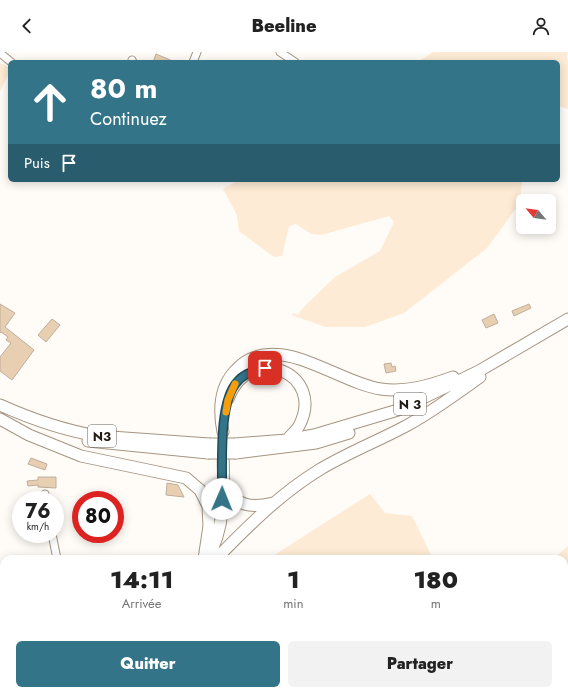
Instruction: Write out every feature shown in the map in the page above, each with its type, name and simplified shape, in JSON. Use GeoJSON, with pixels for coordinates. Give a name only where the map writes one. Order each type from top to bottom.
{"type":"FeatureCollection","features":[{"type":"Feature","properties":{"kind":"highway","name":"N 3"},"geometry":{"type":"LineString","coordinates":[[235,449],[288,440],[338,429],[398,410],[479,374],[568,319]]}},
{"type":"Feature","properties":{"kind":"highway","name":"N 3"},"geometry":{"type":"LineString","coordinates":[[235,449],[316,443],[401,416],[568,327]]}},
{"type":"Feature","properties":{"kind":"highway"},"geometry":{"type":"LineString","coordinates":[[223,432],[220,411],[222,396],[228,379],[238,367],[262,355],[283,354],[308,362],[364,386],[383,390],[405,389],[434,384],[464,374],[479,374]]}},
{"type":"Feature","properties":{"kind":"highway"},"geometry":{"type":"LineString","coordinates":[[209,555],[215,544],[221,523],[223,487],[223,432],[226,408],[232,389],[237,381],[245,374],[265,368],[277,369],[295,378],[303,391],[305,403],[302,420],[288,440]]}},
{"type":"Feature","properties":{"kind":"highway"},"geometry":{"type":"LineString","coordinates":[[220,555],[275,502],[320,469],[407,425],[441,405],[479,374]]}},
{"type":"Feature","properties":{"kind":"highway","name":"N3"},"geometry":{"type":"LineString","coordinates":[[0,405],[27,416],[82,433],[208,449]]}},
{"type":"Feature","properties":{"kind":"highway","name":"N3"},"geometry":{"type":"LineString","coordinates":[[0,412],[30,424],[87,441],[208,449],[235,449]]}},
{"type":"Feature","properties":{"kind":"highway"},"geometry":{"type":"LineString","coordinates":[[0,419],[29,436],[81,456],[186,478],[200,490],[208,506],[209,526],[205,555]]}},
{"type":"Feature","properties":{"kind":"highway"},"geometry":{"type":"LineString","coordinates":[[223,487],[237,501],[247,505],[260,506],[275,502]]}},
{"type":"Feature","properties":{"kind":"street"},"geometry":{"type":"LineString","coordinates":[[280,52],[292,60]]}},
{"type":"Feature","properties":{"kind":"street"},"geometry":{"type":"LineString","coordinates":[[0,53],[9,60]]}},
{"type":"Feature","properties":{"kind":"street"},"geometry":{"type":"LineString","coordinates":[[54,543],[56,555]]}},
{"type":"Feature","properties":{"kind":"shaded area"},"geometry":{"type":"Polygon","coordinates":[[[433,52],[568,52],[568,109],[560,107],[560,60],[421,60],[433,52]]]}},
{"type":"Feature","properties":{"kind":"shaded area"},"geometry":{"type":"Polygon","coordinates":[[[0,63],[8,67],[8,75],[0,91],[0,63]]]}},
{"type":"Feature","properties":{"kind":"shaded area"},"geometry":{"type":"Polygon","coordinates":[[[235,182],[522,182],[521,194],[516,194],[516,208],[487,248],[404,313],[365,327],[326,327],[291,315],[294,313],[298,315],[303,308],[335,277],[380,251],[394,222],[389,216],[321,235],[311,234],[296,224],[289,226],[282,256],[274,257],[239,231],[237,215],[223,189],[235,182]]]}},
{"type":"Feature","properties":{"kind":"shaded area"},"geometry":{"type":"Polygon","coordinates":[[[370,494],[385,513],[412,516],[431,555],[274,555],[370,494]]]}},
{"type":"Feature","properties":{"kind":"shaded area"},"geometry":{"type":"Polygon","coordinates":[[[568,546],[568,555],[558,555],[568,546]]]}},
{"type":"Feature","properties":{"kind":"building"},"geometry":{"type":"Polygon","coordinates":[[[156,54],[170,60],[154,60],[156,54]]]}},
{"type":"Feature","properties":{"kind":"building"},"geometry":{"type":"Polygon","coordinates":[[[0,304],[15,313],[5,327],[34,350],[12,380],[0,371],[0,357],[11,343],[6,340],[8,337],[1,332],[0,333],[0,304]]]}},
{"type":"Feature","properties":{"kind":"building"},"geometry":{"type":"Polygon","coordinates":[[[529,304],[531,308],[514,316],[512,311],[529,304]]]}},
{"type":"Feature","properties":{"kind":"building"},"geometry":{"type":"Polygon","coordinates":[[[494,314],[498,323],[486,328],[482,320],[494,314]]]}},
{"type":"Feature","properties":{"kind":"building"},"geometry":{"type":"Polygon","coordinates":[[[52,319],[60,325],[46,342],[38,335],[52,319]]]}},
{"type":"Feature","properties":{"kind":"building"},"geometry":{"type":"Polygon","coordinates":[[[391,363],[392,367],[395,366],[396,371],[386,373],[384,364],[391,363]]]}},
{"type":"Feature","properties":{"kind":"building"},"geometry":{"type":"Polygon","coordinates":[[[31,458],[47,464],[45,470],[28,464],[31,458]]]}},
{"type":"Feature","properties":{"kind":"building"},"geometry":{"type":"Polygon","coordinates":[[[38,477],[56,477],[56,488],[38,487],[38,485],[28,486],[27,481],[38,480],[38,477]]]}},
{"type":"Feature","properties":{"kind":"building"},"geometry":{"type":"Polygon","coordinates":[[[167,483],[178,485],[184,497],[166,495],[167,483]]]}},
{"type":"Feature","properties":{"kind":"slow traffic"},"geometry":{"type":"LineString","coordinates":[[226,412],[228,400],[235,384]]}},
{"type":"Feature","properties":{"kind":"route"},"geometry":{"type":"LineString","coordinates":[[222,499],[223,432],[228,400],[237,381],[245,374],[265,368]]}}]}
